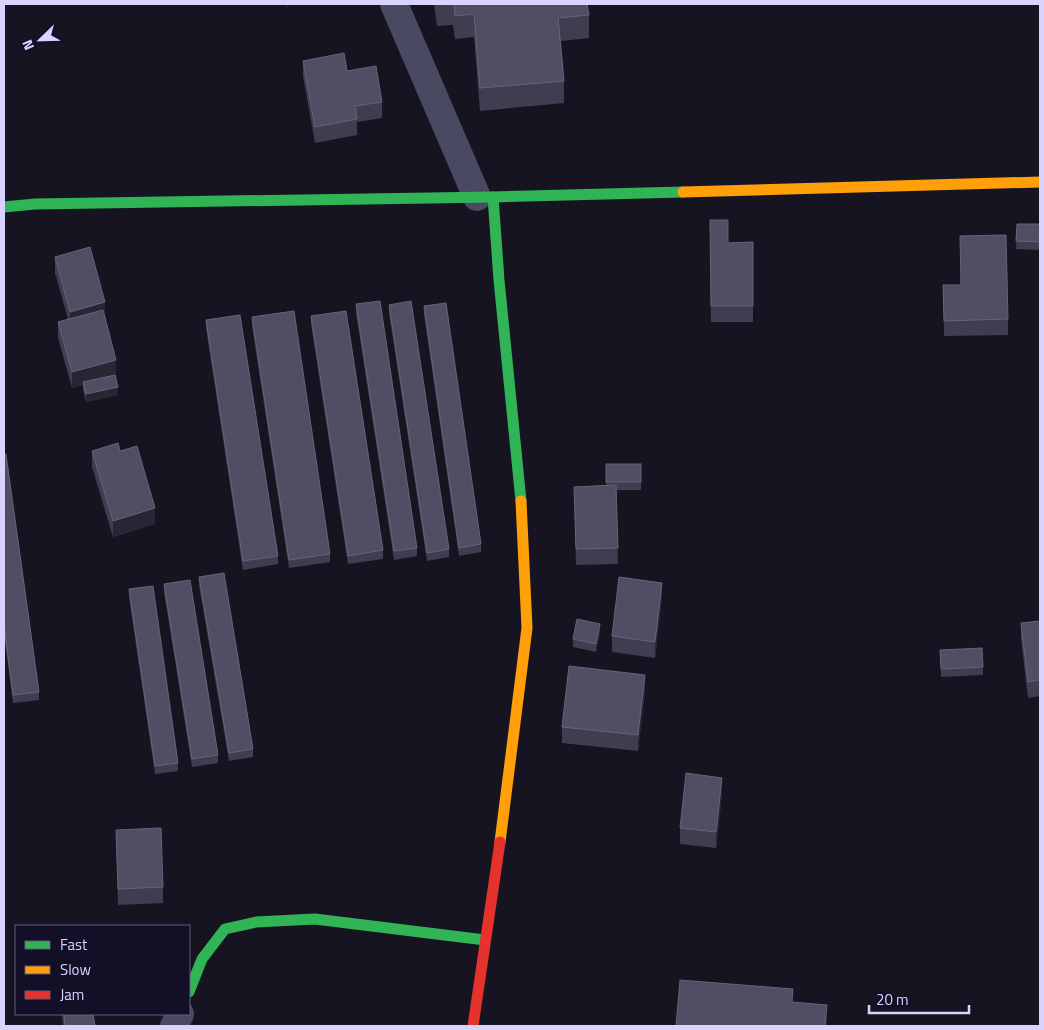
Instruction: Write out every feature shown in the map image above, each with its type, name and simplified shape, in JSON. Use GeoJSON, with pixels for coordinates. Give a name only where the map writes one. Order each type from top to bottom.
{"type":"FeatureCollection","features":[{"type":"Feature","properties":{"kind":"street"},"geometry":{"type":"LineString","coordinates":[[394,4],[485,197],[499,280],[520,482],[528,628],[502,829],[473,1026]]}},
{"type":"Feature","properties":{"kind":"street"},"geometry":{"type":"LineString","coordinates":[[4,207],[35,204],[485,197],[1040,182]]}},
{"type":"Feature","properties":{"kind":"street"},"geometry":{"type":"LineString","coordinates":[[190,989],[202,959],[225,929],[256,922],[315,919],[485,940]]}},
{"type":"Feature","properties":{"kind":"building"},"geometry":{"type":"Polygon","coordinates":[[[454,4],[587,4],[589,15],[558,18],[564,81],[480,88],[474,14],[455,16],[454,4]]]}},
{"type":"Feature","properties":{"kind":"building"},"geometry":{"type":"Polygon","coordinates":[[[344,53],[347,71],[376,66],[382,102],[355,106],[357,119],[315,127],[303,61],[344,53]]]}},
{"type":"Feature","properties":{"kind":"building"},"geometry":{"type":"Polygon","coordinates":[[[710,220],[728,220],[728,243],[753,242],[753,306],[711,306],[710,220]]]}},
{"type":"Feature","properties":{"kind":"building"},"geometry":{"type":"Polygon","coordinates":[[[1017,224],[1040,224],[1040,242],[1016,241],[1017,224]]]}},
{"type":"Feature","properties":{"kind":"building"},"geometry":{"type":"Polygon","coordinates":[[[1006,235],[1008,319],[944,321],[943,285],[961,285],[960,236],[1006,235]]]}},
{"type":"Feature","properties":{"kind":"building"},"geometry":{"type":"Polygon","coordinates":[[[90,247],[105,302],[70,312],[55,257],[90,247]]]}},
{"type":"Feature","properties":{"kind":"building"},"geometry":{"type":"Polygon","coordinates":[[[380,301],[417,548],[394,551],[356,304],[380,301]]]}},
{"type":"Feature","properties":{"kind":"building"},"geometry":{"type":"Polygon","coordinates":[[[411,301],[449,549],[427,553],[389,305],[411,301]]]}},
{"type":"Feature","properties":{"kind":"building"},"geometry":{"type":"Polygon","coordinates":[[[446,303],[481,544],[459,548],[424,306],[446,303]]]}},
{"type":"Feature","properties":{"kind":"building"},"geometry":{"type":"Polygon","coordinates":[[[103,310],[116,360],[72,372],[58,322],[103,310]]]}},
{"type":"Feature","properties":{"kind":"building"},"geometry":{"type":"Polygon","coordinates":[[[294,311],[330,554],[289,560],[252,317],[294,311]]]}},
{"type":"Feature","properties":{"kind":"building"},"geometry":{"type":"Polygon","coordinates":[[[346,311],[383,550],[348,556],[311,316],[346,311]]]}},
{"type":"Feature","properties":{"kind":"building"},"geometry":{"type":"Polygon","coordinates":[[[240,315],[278,556],[243,561],[206,320],[240,315]]]}},
{"type":"Feature","properties":{"kind":"building"},"geometry":{"type":"Polygon","coordinates":[[[115,375],[118,387],[86,394],[83,382],[115,375]]]}},
{"type":"Feature","properties":{"kind":"building"},"geometry":{"type":"Polygon","coordinates":[[[118,443],[120,451],[137,446],[155,508],[113,521],[92,451],[118,443]]]}},
{"type":"Feature","properties":{"kind":"building"},"geometry":{"type":"Polygon","coordinates":[[[4,454],[6,454],[39,692],[13,695],[4,626],[4,454]]]}},
{"type":"Feature","properties":{"kind":"building"},"geometry":{"type":"Polygon","coordinates":[[[606,464],[641,464],[641,482],[606,482],[606,464]]]}},
{"type":"Feature","properties":{"kind":"building"},"geometry":{"type":"Polygon","coordinates":[[[616,485],[618,548],[576,549],[574,487],[616,485]]]}},
{"type":"Feature","properties":{"kind":"building"},"geometry":{"type":"Polygon","coordinates":[[[224,573],[253,749],[229,753],[199,577],[224,573]]]}},
{"type":"Feature","properties":{"kind":"building"},"geometry":{"type":"Polygon","coordinates":[[[619,577],[662,583],[655,642],[612,636],[619,577]]]}},
{"type":"Feature","properties":{"kind":"building"},"geometry":{"type":"Polygon","coordinates":[[[190,580],[218,755],[192,759],[164,584],[190,580]]]}},
{"type":"Feature","properties":{"kind":"building"},"geometry":{"type":"Polygon","coordinates":[[[153,586],[178,763],[155,766],[129,589],[153,586]]]}},
{"type":"Feature","properties":{"kind":"building"},"geometry":{"type":"Polygon","coordinates":[[[577,619],[600,624],[596,644],[573,639],[577,619]]]}},
{"type":"Feature","properties":{"kind":"building"},"geometry":{"type":"Polygon","coordinates":[[[1040,621],[1040,680],[1028,682],[1021,623],[1040,621]]]}},
{"type":"Feature","properties":{"kind":"building"},"geometry":{"type":"Polygon","coordinates":[[[982,648],[983,667],[941,669],[940,650],[982,648]]]}},
{"type":"Feature","properties":{"kind":"building"},"geometry":{"type":"Polygon","coordinates":[[[569,666],[645,675],[638,735],[562,727],[569,666]]]}},
{"type":"Feature","properties":{"kind":"building"},"geometry":{"type":"Polygon","coordinates":[[[686,773],[722,778],[716,832],[680,828],[686,773]]]}},
{"type":"Feature","properties":{"kind":"building"},"geometry":{"type":"Polygon","coordinates":[[[161,828],[163,887],[118,889],[116,830],[161,828]]]}},
{"type":"Feature","properties":{"kind":"building"},"geometry":{"type":"Polygon","coordinates":[[[680,980],[793,989],[792,1002],[827,1005],[825,1026],[676,1026],[680,980]]]}},
{"type":"Feature","properties":{"kind":"building"},"geometry":{"type":"Polygon","coordinates":[[[64,1015],[93,1015],[95,1026],[65,1026],[64,1015]]]}},
{"type":"Feature","properties":{"kind":"traffic: fast"},"geometry":{"type":"LineString","coordinates":[[4,207],[35,204],[683,192]]}},
{"type":"Feature","properties":{"kind":"traffic: fast"},"geometry":{"type":"LineString","coordinates":[[493,197],[499,280],[521,501]]}},
{"type":"Feature","properties":{"kind":"traffic: fast"},"geometry":{"type":"LineString","coordinates":[[190,989],[202,959],[225,929],[256,922],[315,919],[485,940]]}},
{"type":"Feature","properties":{"kind":"traffic: slow"},"geometry":{"type":"LineString","coordinates":[[683,192],[1040,182]]}},
{"type":"Feature","properties":{"kind":"traffic: slow"},"geometry":{"type":"LineString","coordinates":[[500,842],[527,628],[521,501]]}},
{"type":"Feature","properties":{"kind":"traffic: jam"},"geometry":{"type":"LineString","coordinates":[[473,1026],[500,842]]}}]}
